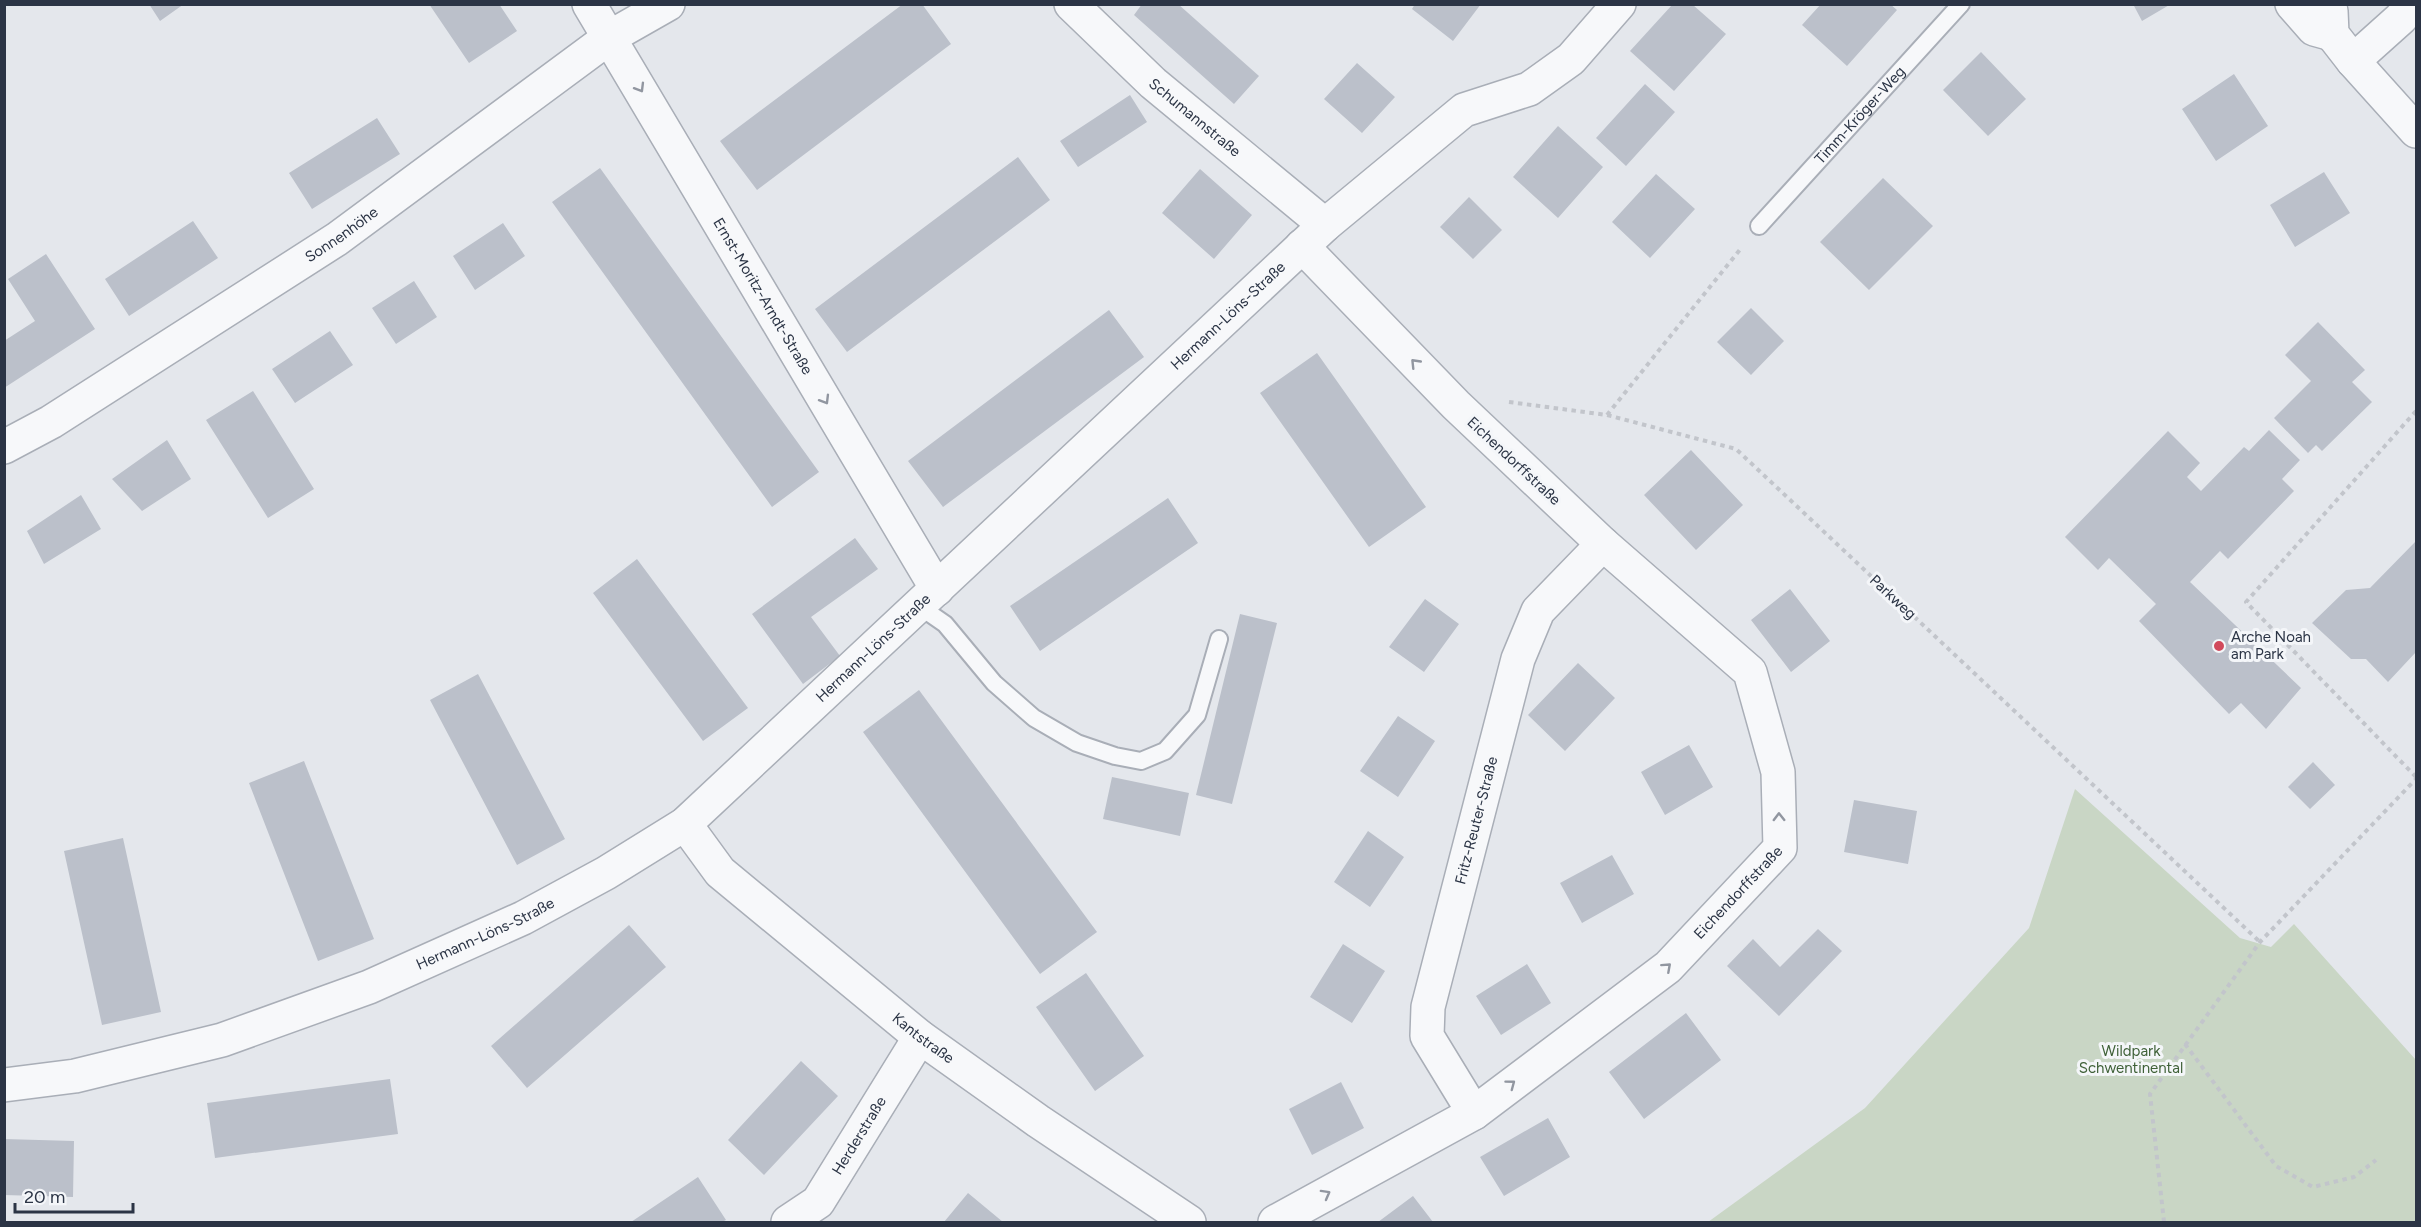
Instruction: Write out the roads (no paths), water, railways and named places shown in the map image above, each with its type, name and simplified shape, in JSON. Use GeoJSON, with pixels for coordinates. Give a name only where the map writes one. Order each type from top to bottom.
{"type":"FeatureCollection","features":[{"type":"Feature","properties":{"kind":"street","name":"Ernst-Moritz-Arndt-Straße"},"geometry":{"type":"LineString","coordinates":[[589,4],[610,37],[928,597]]}},
{"type":"Feature","properties":{"kind":"street","name":"Sonnenhöhe"},"geometry":{"type":"LineString","coordinates":[[4,447],[51,422],[337,239],[610,37],[668,4]]}},
{"type":"Feature","properties":{"kind":"street","name":"Schumannstraße"},"geometry":{"type":"LineString","coordinates":[[1071,4],[1314,236]]}},
{"type":"Feature","properties":{"kind":"street","name":"Hermann-Löns-Straße"},"geometry":{"type":"LineString","coordinates":[[4,1085],[75,1076],[222,1040],[369,987],[523,918],[606,873],[685,824],[1314,236],[1464,110],[1529,89],[1571,58],[1619,4]]}},
{"type":"Feature","properties":{"kind":"street"},"geometry":{"type":"LineString","coordinates":[[2292,4],[2314,28],[2329,19],[2353,61],[2416,131]]}},
{"type":"Feature","properties":{"kind":"street"},"geometry":{"type":"LineString","coordinates":[[2353,61],[2402,18],[2412,4]]}},
{"type":"Feature","properties":{"kind":"street","name":"Eichendorffstraße"},"geometry":{"type":"LineString","coordinates":[[1275,1222],[1474,1113],[1668,967],[1780,848],[1778,772],[1750,672],[1603,544],[1456,405],[1314,236]]}},
{"type":"Feature","properties":{"kind":"street","name":"Fritz-Reuter-Straße"},"geometry":{"type":"LineString","coordinates":[[1474,1113],[1427,1036],[1428,1007],[1518,658],[1539,611],[1603,544]]}},
{"type":"Feature","properties":{"kind":"street","name":"Kantstraße"},"geometry":{"type":"LineString","coordinates":[[685,824],[720,872],[920,1037],[1038,1121],[1189,1222]]}},
{"type":"Feature","properties":{"kind":"street","name":"Herderstraße"},"geometry":{"type":"LineString","coordinates":[[788,1222],[818,1202],[920,1037]]}},
{"type":"Feature","properties":{"kind":"lane","name":"Timm-Kröger-Weg"},"geometry":{"type":"LineString","coordinates":[[1759,226],[1961,4]]}},
{"type":"Feature","properties":{"kind":"lane"},"geometry":{"type":"LineString","coordinates":[[928,597],[945,624],[994,683],[1034,718],[1077,743],[1115,756],[1141,761],[1165,751],[1197,716],[1219,639]]}},
{"type":"Feature","properties":{"kind":"place","name":"Arche Noah am Park"},"geometry":{"type":"Point","coordinates":[2219,646]}},
{"type":"Feature","properties":{"kind":"park label","name":"Wildpark Schwentinental"},"geometry":{"type":"Point","coordinates":[2131,1060]}}]}
